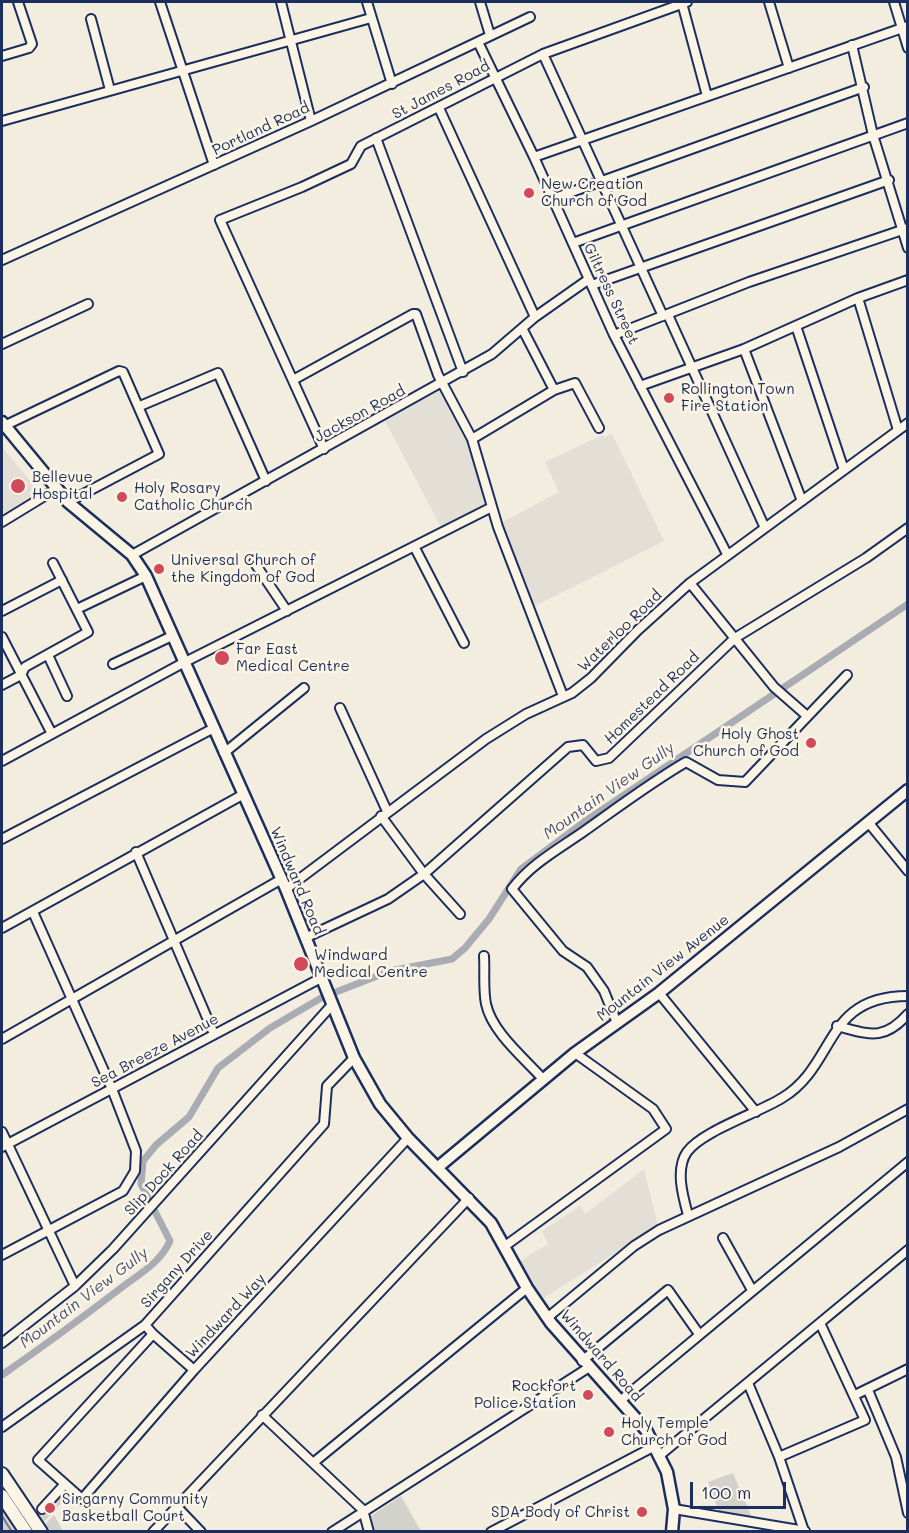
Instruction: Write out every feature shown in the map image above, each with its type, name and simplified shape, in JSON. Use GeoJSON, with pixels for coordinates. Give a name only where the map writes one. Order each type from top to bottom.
{"type":"FeatureCollection","features":[{"type":"Feature","properties":{"kind":"highway"},"geometry":{"type":"LineString","coordinates":[[2,1474],[41,1532]]}},
{"type":"Feature","properties":{"kind":"highway"},"geometry":{"type":"LineString","coordinates":[[2,1496],[26,1532]]}},
{"type":"Feature","properties":{"kind":"main road","name":"Windward Road"},"geometry":{"type":"LineString","coordinates":[[3,424],[68,502],[132,555],[146,576],[283,884],[354,1058],[380,1104],[408,1138],[491,1223],[527,1288],[547,1318],[585,1364],[646,1430],[667,1472],[674,1509],[672,1532]]}},
{"type":"Feature","properties":{"kind":"main road","name":"Mountain View Avenue"},"geometry":{"type":"LineString","coordinates":[[437,1168],[575,1053],[659,993],[908,790]]}},
{"type":"Feature","properties":{"kind":"street"},"geometry":{"type":"LineString","coordinates":[[2,56],[31,47],[18,2]]}},
{"type":"Feature","properties":{"kind":"street"},"geometry":{"type":"LineString","coordinates":[[160,2],[214,165]]}},
{"type":"Feature","properties":{"kind":"street"},"geometry":{"type":"LineString","coordinates":[[281,2],[311,121]]}},
{"type":"Feature","properties":{"kind":"street"},"geometry":{"type":"LineString","coordinates":[[367,2],[392,84]]}},
{"type":"Feature","properties":{"kind":"street"},"geometry":{"type":"LineString","coordinates":[[480,2],[490,35]]}},
{"type":"Feature","properties":{"kind":"street"},"geometry":{"type":"LineString","coordinates":[[685,2],[707,96]]}},
{"type":"Feature","properties":{"kind":"street","name":"St James Road"},"geometry":{"type":"LineString","coordinates":[[293,380],[220,220],[351,164],[361,146],[439,108],[495,76],[543,54],[685,2]]}},
{"type":"Feature","properties":{"kind":"street"},"geometry":{"type":"LineString","coordinates":[[769,2],[789,68]]}},
{"type":"Feature","properties":{"kind":"street"},"geometry":{"type":"LineString","coordinates":[[894,2],[905,27],[908,48]]}},
{"type":"Feature","properties":{"kind":"street","name":"Portland Road"},"geometry":{"type":"LineString","coordinates":[[2,260],[392,84],[530,17]]}},
{"type":"Feature","properties":{"kind":"street"},"geometry":{"type":"LineString","coordinates":[[2,121],[371,18]]}},
{"type":"Feature","properties":{"kind":"street"},"geometry":{"type":"LineString","coordinates":[[91,19],[110,90]]}},
{"type":"Feature","properties":{"kind":"street"},"geometry":{"type":"LineString","coordinates":[[534,157],[905,27]]}},
{"type":"Feature","properties":{"kind":"street","name":"Giltress Street"},"geometry":{"type":"LineString","coordinates":[[478,42],[534,157],[614,335],[727,554]]}},
{"type":"Feature","properties":{"kind":"street"},"geometry":{"type":"LineString","coordinates":[[852,45],[864,87],[873,135],[905,228],[908,248]]}},
{"type":"Feature","properties":{"kind":"street"},"geometry":{"type":"LineString","coordinates":[[543,54],[641,268],[693,365],[765,528]]}},
{"type":"Feature","properties":{"kind":"street"},"geometry":{"type":"LineString","coordinates":[[552,199],[864,87]]}},
{"type":"Feature","properties":{"kind":"street"},"geometry":{"type":"LineString","coordinates":[[439,108],[535,317]]}},
{"type":"Feature","properties":{"kind":"street"},"geometry":{"type":"LineString","coordinates":[[573,243],[908,123]]}},
{"type":"Feature","properties":{"kind":"street"},"geometry":{"type":"LineString","coordinates":[[376,138],[463,372]]}},
{"type":"Feature","properties":{"kind":"street","name":"Jackson Road"},"geometry":{"type":"LineString","coordinates":[[132,555],[463,372],[492,354],[535,317],[591,282],[641,268],[889,180]]}},
{"type":"Feature","properties":{"kind":"street"},"geometry":{"type":"LineString","coordinates":[[614,335],[749,282],[905,228]]}},
{"type":"Feature","properties":{"kind":"street"},"geometry":{"type":"LineString","coordinates":[[640,386],[693,365],[744,349],[858,298],[908,280]]}},
{"type":"Feature","properties":{"kind":"street"},"geometry":{"type":"LineString","coordinates":[[858,298],[898,430]]}},
{"type":"Feature","properties":{"kind":"street"},"geometry":{"type":"LineString","coordinates":[[2,344],[88,304]]}},
{"type":"Feature","properties":{"kind":"street"},"geometry":{"type":"LineString","coordinates":[[324,449],[293,380],[415,313],[442,384],[472,439],[492,507],[563,696]]}},
{"type":"Feature","properties":{"kind":"street"},"geometry":{"type":"LineString","coordinates":[[796,326],[844,470]]}},
{"type":"Feature","properties":{"kind":"street"},"geometry":{"type":"LineString","coordinates":[[522,328],[554,390]]}},
{"type":"Feature","properties":{"kind":"street"},"geometry":{"type":"LineString","coordinates":[[744,349],[802,501]]}},
{"type":"Feature","properties":{"kind":"street"},"geometry":{"type":"LineString","coordinates":[[3,424],[119,371],[123,372],[140,406],[159,454],[68,502]]}},
{"type":"Feature","properties":{"kind":"street"},"geometry":{"type":"LineString","coordinates":[[140,406],[215,373],[220,375],[266,481]]}},
{"type":"Feature","properties":{"kind":"street"},"geometry":{"type":"LineString","coordinates":[[472,439],[554,390],[575,383],[599,428]]}},
{"type":"Feature","properties":{"kind":"street","name":"Waterloo Road"},"geometry":{"type":"LineString","coordinates":[[2,1039],[283,884],[486,739],[591,678],[638,630],[690,583],[908,423]]}},
{"type":"Feature","properties":{"kind":"street"},"geometry":{"type":"LineString","coordinates":[[2,522],[56,489]]}},
{"type":"Feature","properties":{"kind":"street"},"geometry":{"type":"LineString","coordinates":[[2,761],[183,663],[415,548],[492,507]]}},
{"type":"Feature","properties":{"kind":"street","name":"Homestead Road"},"geometry":{"type":"LineString","coordinates":[[305,938],[388,899],[424,874],[568,747],[583,745],[596,761],[609,758],[735,638],[866,558],[908,528]]}},
{"type":"Feature","properties":{"kind":"street"},"geometry":{"type":"LineString","coordinates":[[415,548],[464,643]]}},
{"type":"Feature","properties":{"kind":"street"},"geometry":{"type":"LineString","coordinates":[[254,562],[287,611]]}},
{"type":"Feature","properties":{"kind":"street"},"geometry":{"type":"LineString","coordinates":[[2,685],[21,675],[25,667],[88,632],[53,563]]}},
{"type":"Feature","properties":{"kind":"street"},"geometry":{"type":"LineString","coordinates":[[77,609],[146,576]]}},
{"type":"Feature","properties":{"kind":"street"},"geometry":{"type":"LineString","coordinates":[[2,611],[62,580]]}},
{"type":"Feature","properties":{"kind":"street"},"geometry":{"type":"LineString","coordinates":[[690,583],[774,687],[806,715]]}},
{"type":"Feature","properties":{"kind":"street"},"geometry":{"type":"LineString","coordinates":[[113,664],[172,636]]}},
{"type":"Feature","properties":{"kind":"street"},"geometry":{"type":"LineString","coordinates":[[2,638],[52,734]]}},
{"type":"Feature","properties":{"kind":"street"},"geometry":{"type":"LineString","coordinates":[[48,655],[67,696]]}},
{"type":"Feature","properties":{"kind":"street"},"geometry":{"type":"LineString","coordinates":[[617,1023],[604,991],[587,968],[563,951],[512,889],[522,876],[549,854],[651,783],[686,762],[718,780],[745,782],[806,715],[847,675]]}},
{"type":"Feature","properties":{"kind":"street"},"geometry":{"type":"LineString","coordinates":[[224,753],[304,688]]}},
{"type":"Feature","properties":{"kind":"street"},"geometry":{"type":"LineString","coordinates":[[340,708],[384,813],[424,874],[460,914]]}},
{"type":"Feature","properties":{"kind":"street"},"geometry":{"type":"LineString","coordinates":[[2,839],[214,728]]}},
{"type":"Feature","properties":{"kind":"street"},"geometry":{"type":"LineString","coordinates":[[2,928],[244,794]]}},
{"type":"Feature","properties":{"kind":"street"},"geometry":{"type":"LineString","coordinates":[[868,822],[908,871]]}},
{"type":"Feature","properties":{"kind":"street"},"geometry":{"type":"LineString","coordinates":[[136,852],[214,1034]]}},
{"type":"Feature","properties":{"kind":"street"},"geometry":{"type":"LineString","coordinates":[[2,1255],[123,1191],[135,1171],[136,1151],[112,1089],[33,912]]}},
{"type":"Feature","properties":{"kind":"street"},"geometry":{"type":"LineString","coordinates":[[484,956],[486,1003],[490,1014],[497,1027],[543,1079]]}},
{"type":"Feature","properties":{"kind":"street","name":"Sea Breeze Avenue"},"geometry":{"type":"LineString","coordinates":[[4,1146],[321,978]]}},
{"type":"Feature","properties":{"kind":"street"},"geometry":{"type":"LineString","coordinates":[[659,993],[756,1112]]}},
{"type":"Feature","properties":{"kind":"street"},"geometry":{"type":"LineString","coordinates":[[688,1215],[683,1194],[682,1170],[683,1159],[688,1150],[702,1138],[785,1096],[809,1073],[837,1026],[848,1014],[862,1006],[891,996],[908,996]]}},
{"type":"Feature","properties":{"kind":"street","name":"Slip Dock Road"},"geometry":{"type":"LineString","coordinates":[[2,1343],[75,1286],[158,1200],[331,1006]]}},
{"type":"Feature","properties":{"kind":"street"},"geometry":{"type":"LineString","coordinates":[[837,1026],[877,1035],[893,1029],[908,1014]]}},
{"type":"Feature","properties":{"kind":"street"},"geometry":{"type":"LineString","coordinates":[[505,1246],[666,1129],[653,1109],[575,1053]]}},
{"type":"Feature","properties":{"kind":"street","name":"Sirgany Drive"},"geometry":{"type":"LineString","coordinates":[[64,1485],[38,1460],[153,1334],[145,1324],[324,1124],[327,1086],[354,1058]]}},
{"type":"Feature","properties":{"kind":"street"},"geometry":{"type":"LineString","coordinates":[[547,1318],[634,1246],[688,1215],[839,1146],[908,1109]]}},
{"type":"Feature","properties":{"kind":"street"},"geometry":{"type":"LineString","coordinates":[[2,1132],[4,1146],[75,1286]]}},
{"type":"Feature","properties":{"kind":"street","name":"Windward Way"},"geometry":{"type":"LineString","coordinates":[[64,1485],[81,1499],[194,1370],[408,1138]]}},
{"type":"Feature","properties":{"kind":"street"},"geometry":{"type":"LineString","coordinates":[[620,1401],[908,1162]]}},
{"type":"Feature","properties":{"kind":"street"},"geometry":{"type":"LineString","coordinates":[[153,1532],[469,1198]]}},
{"type":"Feature","properties":{"kind":"street"},"geometry":{"type":"LineString","coordinates":[[723,1238],[752,1290]]}},
{"type":"Feature","properties":{"kind":"street"},"geometry":{"type":"LineString","coordinates":[[491,1532],[657,1451],[748,1383],[908,1250]]}},
{"type":"Feature","properties":{"kind":"street"},"geometry":{"type":"LineString","coordinates":[[313,1463],[527,1288]]}},
{"type":"Feature","properties":{"kind":"street"},"geometry":{"type":"LineString","coordinates":[[332,1532],[585,1364],[668,1290],[699,1334]]}},
{"type":"Feature","properties":{"kind":"street"},"geometry":{"type":"LineString","coordinates":[[778,1457],[865,1420],[820,1323]]}},
{"type":"Feature","properties":{"kind":"street"},"geometry":{"type":"LineString","coordinates":[[2,1427],[145,1324]]}},
{"type":"Feature","properties":{"kind":"street"},"geometry":{"type":"LineString","coordinates":[[153,1334],[194,1370]]}},
{"type":"Feature","properties":{"kind":"street"},"geometry":{"type":"LineString","coordinates":[[855,1395],[908,1370]]}},
{"type":"Feature","properties":{"kind":"street"},"geometry":{"type":"LineString","coordinates":[[748,1383],[806,1531]]}},
{"type":"Feature","properties":{"kind":"street"},"geometry":{"type":"LineString","coordinates":[[868,1390],[896,1457],[908,1512]]}},
{"type":"Feature","properties":{"kind":"street"},"geometry":{"type":"LineString","coordinates":[[262,1415],[363,1510],[369,1532]]}},
{"type":"Feature","properties":{"kind":"street"},"geometry":{"type":"LineString","coordinates":[[42,1509],[64,1485]]}},
{"type":"Feature","properties":{"kind":"street"},"geometry":{"type":"LineString","coordinates":[[177,1507],[201,1532]]}},
{"type":"Feature","properties":{"kind":"street"},"geometry":{"type":"LineString","coordinates":[[674,1509],[806,1531]]}},
{"type":"Feature","properties":{"kind":"shaded area"},"geometry":{"type":"Polygon","coordinates":[[[443,389],[473,447],[489,510],[444,533],[385,421],[443,389]]]}},
{"type":"Feature","properties":{"kind":"shaded area"},"geometry":{"type":"Polygon","coordinates":[[[612,434],[664,541],[531,608],[499,524],[559,492],[545,462],[603,435],[604,437],[612,434]]]}},
{"type":"Feature","properties":{"kind":"shaded area","name":"Bellevue Hospital"},"geometry":{"type":"Polygon","coordinates":[[[2,447],[42,495],[2,514],[2,447]]]}},
{"type":"Feature","properties":{"kind":"shaded area"},"geometry":{"type":"Polygon","coordinates":[[[644,1169],[658,1226],[542,1299],[520,1261],[548,1244],[542,1231],[580,1206],[585,1214],[644,1169]]]}},
{"type":"Feature","properties":{"kind":"shaded area"},"geometry":{"type":"Polygon","coordinates":[[[733,1473],[754,1522],[721,1517],[708,1482],[733,1473]]]}},
{"type":"Feature","properties":{"kind":"shaded area","name":"Sirgarny Community Basketball Court"},"geometry":{"type":"Polygon","coordinates":[[[56,1494],[63,1501],[43,1523],[37,1514],[56,1494]]]}},
{"type":"Feature","properties":{"kind":"shaded area"},"geometry":{"type":"Polygon","coordinates":[[[401,1496],[421,1531],[375,1531],[371,1516],[401,1496]]]}},
{"type":"Feature","properties":{"kind":"shaded area"},"geometry":{"type":"Polygon","coordinates":[[[2,1504],[20,1531],[2,1531],[2,1504]]]}},
{"type":"Feature","properties":{"kind":"shaded area"},"geometry":{"type":"Polygon","coordinates":[[[54,1515],[63,1531],[48,1531],[44,1525],[54,1515]]]}},
{"type":"Feature","properties":{"kind":"waterway","name":"Mountain View Gully"},"geometry":{"type":"LineString","coordinates":[[336,992],[390,971],[452,959],[465,948],[489,919],[521,869],[584,822],[908,604]]}},
{"type":"Feature","properties":{"kind":"waterway","name":"Mountain View Gully"},"geometry":{"type":"LineString","coordinates":[[2,1375],[60,1334],[160,1257],[170,1241],[141,1184],[143,1161],[156,1145],[189,1117],[218,1068],[270,1028],[321,998]]}},
{"type":"Feature","properties":{"kind":"waterway"},"geometry":{"type":"LineString","coordinates":[[2,1516],[12,1532]]}},
{"type":"Feature","properties":{"kind":"place","name":"New Creation Church of God"},"geometry":{"type":"Point","coordinates":[529,193]}},
{"type":"Feature","properties":{"kind":"place","name":"Rollington Town Fire Station"},"geometry":{"type":"Point","coordinates":[669,398]}},
{"type":"Feature","properties":{"kind":"place","name":"Bellevue Hospital"},"geometry":{"type":"Point","coordinates":[18,486]}},
{"type":"Feature","properties":{"kind":"place","name":"Holy Rosary Catholic Church"},"geometry":{"type":"Point","coordinates":[122,497]}},
{"type":"Feature","properties":{"kind":"place","name":"Universal Church of the Kingdom of God"},"geometry":{"type":"Point","coordinates":[159,569]}},
{"type":"Feature","properties":{"kind":"place","name":"Far East Medical Centre"},"geometry":{"type":"Point","coordinates":[222,658]}},
{"type":"Feature","properties":{"kind":"place","name":"Holy Ghost Church of God"},"geometry":{"type":"Point","coordinates":[811,743]}},
{"type":"Feature","properties":{"kind":"place","name":"Windward Medical Centre"},"geometry":{"type":"Point","coordinates":[301,964]}},
{"type":"Feature","properties":{"kind":"place","name":"Rockfort Police Station"},"geometry":{"type":"Point","coordinates":[588,1395]}},
{"type":"Feature","properties":{"kind":"place","name":"Holy Temple Church of God"},"geometry":{"type":"Point","coordinates":[609,1432]}},
{"type":"Feature","properties":{"kind":"place","name":"Sirgarny Community Basketball Court"},"geometry":{"type":"Point","coordinates":[50,1508]}},
{"type":"Feature","properties":{"kind":"place","name":"SDA Body of Christ"},"geometry":{"type":"Point","coordinates":[642,1512]}}]}
